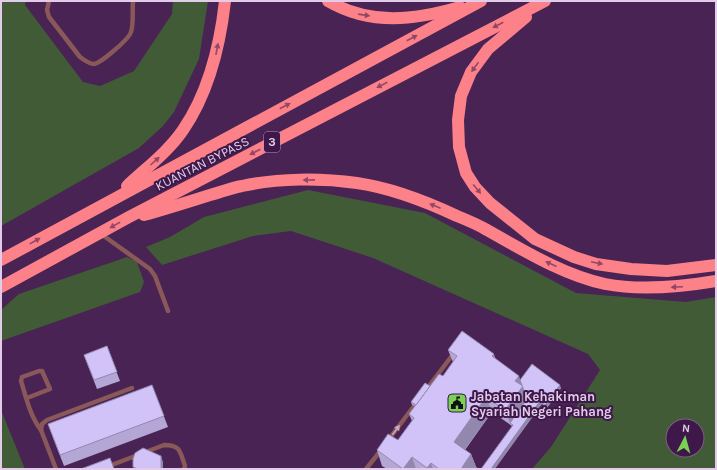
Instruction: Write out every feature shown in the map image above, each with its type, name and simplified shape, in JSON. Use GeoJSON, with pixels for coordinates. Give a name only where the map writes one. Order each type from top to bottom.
{"type":"FeatureCollection","features":[{"type":"Feature","properties":{"kind":"highway"},"geometry":{"type":"LineString","coordinates":[[116,197],[160,156],[183,130],[204,92],[216,54],[226,1]]}},
{"type":"Feature","properties":{"kind":"highway"},"geometry":{"type":"LineString","coordinates":[[328,1],[341,9],[358,14],[392,19],[432,15],[461,6],[477,3]]}},
{"type":"Feature","properties":{"kind":"highway"},"geometry":{"type":"LineString","coordinates":[[544,1],[488,49],[471,72],[461,96],[458,120],[459,147],[466,173],[475,187],[490,203],[535,239],[574,258],[596,264],[667,271],[716,265]]}},
{"type":"Feature","properties":{"kind":"highway","name":"KUANTAN BYPASS"},"geometry":{"type":"LineString","coordinates":[[1,287],[129,217],[544,1]]}},
{"type":"Feature","properties":{"kind":"highway","name":"KUANTAN BYPASS"},"geometry":{"type":"LineString","coordinates":[[1,260],[477,3]]}},
{"type":"Feature","properties":{"kind":"highway"},"geometry":{"type":"LineString","coordinates":[[129,217],[150,213],[242,186],[275,181],[330,180],[350,182],[379,187],[412,197],[486,229],[511,244],[571,273],[605,284],[640,288],[683,287],[716,281]]}},
{"type":"Feature","properties":{"kind":"lane"},"geometry":{"type":"LineString","coordinates":[[48,1],[47,10],[49,16],[80,57],[86,62],[94,64],[102,60],[128,38],[131,32],[133,1]]}},
{"type":"Feature","properties":{"kind":"lane"},"geometry":{"type":"LineString","coordinates":[[100,233],[150,269],[155,276],[168,311]]}},
{"type":"Feature","properties":{"kind":"lane"},"geometry":{"type":"LineString","coordinates":[[366,469],[457,350]]}},
{"type":"Feature","properties":{"kind":"lane"},"geometry":{"type":"LineString","coordinates":[[27,398],[50,389],[42,371],[21,378],[27,398],[34,419],[42,430],[56,469]]}},
{"type":"Feature","properties":{"kind":"lane"},"geometry":{"type":"LineString","coordinates":[[42,430],[42,424],[47,420],[132,388]]}},
{"type":"Feature","properties":{"kind":"lane"},"geometry":{"type":"LineString","coordinates":[[101,469],[164,445],[173,445],[179,449],[185,466],[184,469]]}},
{"type":"Feature","properties":{"kind":"green space"},"geometry":{"type":"Polygon","coordinates":[[[1,1],[26,1],[25,5],[83,82],[100,86],[134,71],[172,14],[173,1],[208,1],[199,59],[174,112],[163,126],[139,148],[1,226],[1,1]]]}},
{"type":"Feature","properties":{"kind":"green space"},"geometry":{"type":"Polygon","coordinates":[[[308,190],[425,213],[576,293],[686,302],[716,297],[716,469],[532,469],[551,447],[600,370],[588,354],[373,258],[291,231],[253,236],[162,265],[146,247],[170,237],[204,217],[308,190]]]}},
{"type":"Feature","properties":{"kind":"green space"},"geometry":{"type":"Polygon","coordinates":[[[127,257],[137,262],[144,282],[140,292],[1,341],[1,310],[19,294],[127,257]]]}},
{"type":"Feature","properties":{"kind":"green space"},"geometry":{"type":"Polygon","coordinates":[[[1,410],[25,469],[1,469],[1,410]]]}},
{"type":"Feature","properties":{"kind":"building"},"geometry":{"type":"Polygon","coordinates":[[[462,331],[494,354],[492,356],[519,376],[515,381],[523,386],[505,410],[486,397],[454,442],[471,454],[461,469],[439,469],[431,463],[427,468],[412,457],[403,469],[377,450],[388,434],[398,440],[414,418],[409,414],[439,374],[443,376],[457,356],[448,350],[462,331]]]}},
{"type":"Feature","properties":{"kind":"building"},"geometry":{"type":"Polygon","coordinates":[[[107,346],[117,372],[94,380],[84,355],[107,346]]]}},
{"type":"Feature","properties":{"kind":"building"},"geometry":{"type":"Polygon","coordinates":[[[532,364],[560,385],[545,405],[540,401],[491,469],[481,469],[513,425],[510,423],[527,399],[520,380],[532,364]]]}},
{"type":"Feature","properties":{"kind":"building"},"geometry":{"type":"Polygon","coordinates":[[[425,383],[430,386],[416,405],[411,402],[425,383]]]}},
{"type":"Feature","properties":{"kind":"building"},"geometry":{"type":"Polygon","coordinates":[[[152,385],[164,416],[60,455],[48,424],[152,385]]]}},
{"type":"Feature","properties":{"kind":"building"},"geometry":{"type":"Polygon","coordinates":[[[143,448],[161,456],[160,469],[138,469],[133,467],[135,453],[143,448]]]}},
{"type":"Feature","properties":{"kind":"building"},"geometry":{"type":"Polygon","coordinates":[[[110,458],[114,469],[81,469],[110,458]]]}},
{"type":"Feature","properties":{"kind":"place","name":"Jabatan Kehakiman Syariah Negeri Pahang"},"geometry":{"type":"Point","coordinates":[457,403]}}]}
